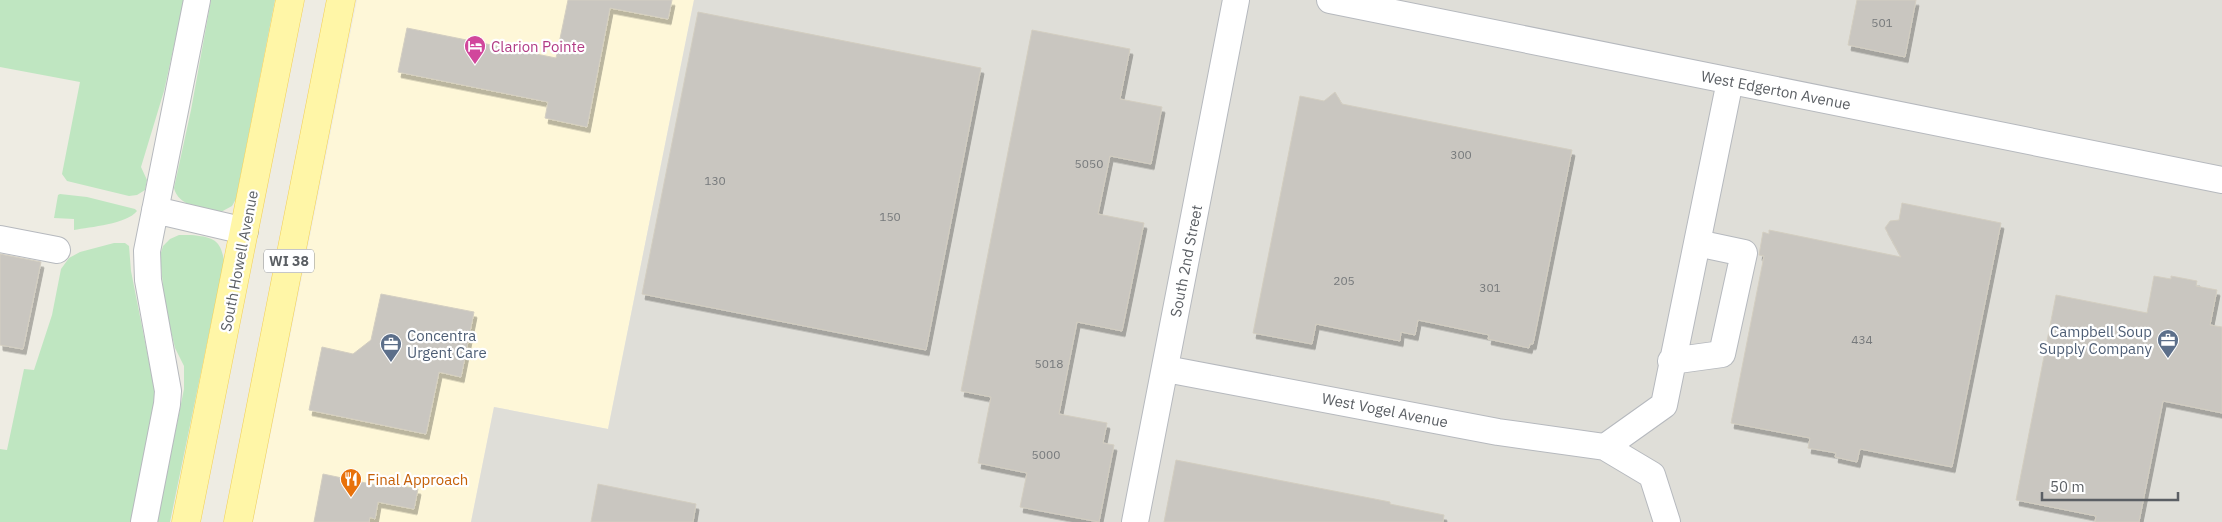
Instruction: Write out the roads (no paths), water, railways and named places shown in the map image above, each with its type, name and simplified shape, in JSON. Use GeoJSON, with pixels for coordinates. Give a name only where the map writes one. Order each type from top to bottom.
{"type":"FeatureCollection","features":[{"type":"Feature","properties":{"kind":"main road","name":"South Howell Avenue"},"geometry":{"type":"LineString","coordinates":[[186,522],[290,0]]}},
{"type":"Feature","properties":{"kind":"main road","name":"WI 38"},"geometry":{"type":"LineString","coordinates":[[238,522],[341,0]]}},
{"type":"Feature","properties":{"kind":"street"},"geometry":{"type":"LineString","coordinates":[[144,522],[168,404],[167,378],[146,268],[147,250],[197,0]]}},
{"type":"Feature","properties":{"kind":"street","name":"South 2nd Street"},"geometry":{"type":"LineString","coordinates":[[1134,522],[1166,369],[1236,0]]}},
{"type":"Feature","properties":{"kind":"street","name":"West Edgerton Avenue"},"geometry":{"type":"LineString","coordinates":[[1330,0],[1424,10],[1730,81],[2222,180]]}},
{"type":"Feature","properties":{"kind":"street"},"geometry":{"type":"LineString","coordinates":[[1667,522],[1652,475],[1605,447],[1664,405],[1671,361],[1730,81]]}},
{"type":"Feature","properties":{"kind":"street"},"geometry":{"type":"LineString","coordinates":[[155,210],[245,231]]}},
{"type":"Feature","properties":{"kind":"street"},"geometry":{"type":"LineString","coordinates":[[0,239],[57,250]]}},
{"type":"Feature","properties":{"kind":"street"},"geometry":{"type":"LineString","coordinates":[[1671,361],[1722,354],[1744,253],[1697,243]]}},
{"type":"Feature","properties":{"kind":"street","name":"West Vogel Avenue"},"geometry":{"type":"LineString","coordinates":[[1166,369],[1498,432],[1605,447]]}},
{"type":"Feature","properties":{"kind":"place","name":"Clarion Pointe"},"geometry":{"type":"Point","coordinates":[475,65]}},
{"type":"Feature","properties":{"kind":"place","name":"Campbell Soup Supply Company"},"geometry":{"type":"Point","coordinates":[2168,359]}},
{"type":"Feature","properties":{"kind":"place","name":"Concentra Urgent Care"},"geometry":{"type":"Point","coordinates":[391,363]}},
{"type":"Feature","properties":{"kind":"place","name":"Final Approach"},"geometry":{"type":"Point","coordinates":[351,498]}}]}
